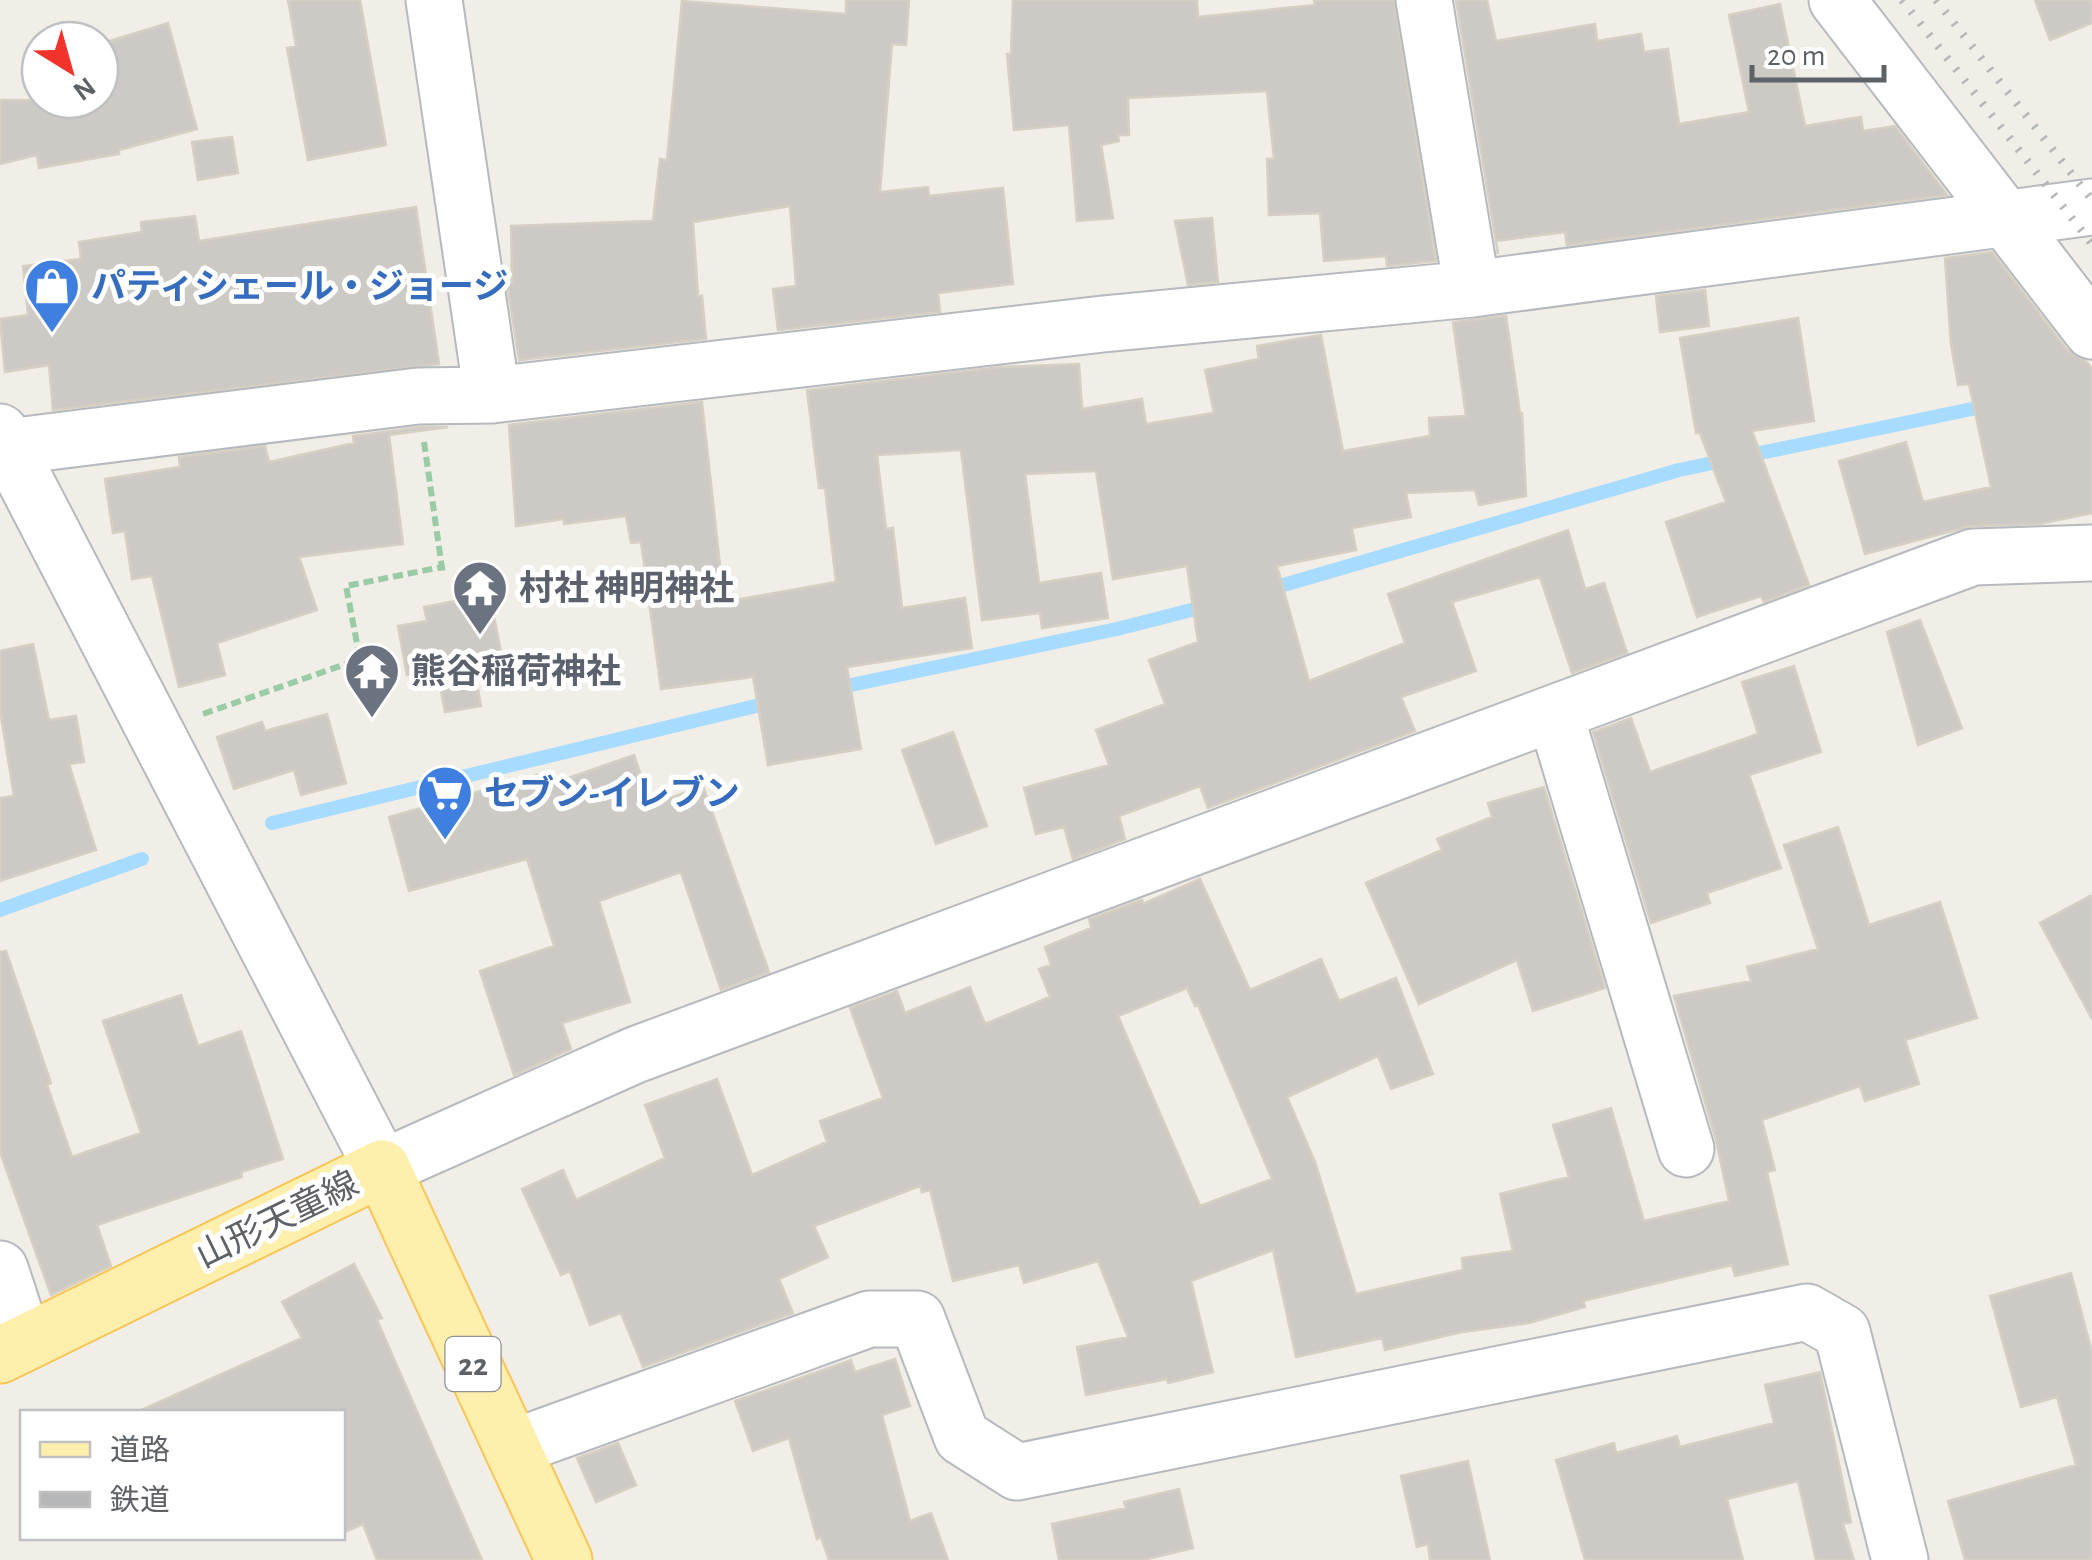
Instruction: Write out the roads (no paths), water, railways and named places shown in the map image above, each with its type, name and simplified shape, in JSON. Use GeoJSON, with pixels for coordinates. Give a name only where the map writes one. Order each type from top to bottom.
{"type":"FeatureCollection","features":[{"type":"Feature","properties":{"kind":"main road","name":"山形天童線"},"geometry":{"type":"LineString","coordinates":[[12,1348],[382,1168],[564,1560]]}},
{"type":"Feature","properties":{"kind":"street"},"geometry":{"type":"LineString","coordinates":[[434,0],[492,395]]}},
{"type":"Feature","properties":{"kind":"street"},"geometry":{"type":"LineString","coordinates":[[1424,0],[1472,289]]}},
{"type":"Feature","properties":{"kind":"street"},"geometry":{"type":"LineString","coordinates":[[1837,0],[2092,330]]}},
{"type":"Feature","properties":{"kind":"street"},"geometry":{"type":"LineString","coordinates":[[2092,207],[1472,289],[1102,324],[492,395],[418,396],[3,442],[382,1168],[635,1055],[1973,557],[2092,553]]}},
{"type":"Feature","properties":{"kind":"street"},"geometry":{"type":"LineString","coordinates":[[1554,714],[1686,1149]]}},
{"type":"Feature","properties":{"kind":"street"},"geometry":{"type":"LineString","coordinates":[[0,1268],[12,1348]]}},
{"type":"Feature","properties":{"kind":"street"},"geometry":{"type":"LineString","coordinates":[[512,1448],[869,1320],[917,1319],[962,1437],[1018,1472],[1806,1312],[1842,1332],[1900,1560]]}},
{"type":"Feature","properties":{"kind":"waterway"},"geometry":{"type":"LineString","coordinates":[[1266,590],[1679,470],[1991,405]]}},
{"type":"Feature","properties":{"kind":"waterway"},"geometry":{"type":"LineString","coordinates":[[832,689],[1117,629],[1211,605]]}},
{"type":"Feature","properties":{"kind":"waterway"},"geometry":{"type":"LineString","coordinates":[[272,823],[772,702]]}},
{"type":"Feature","properties":{"kind":"waterway"},"geometry":{"type":"LineString","coordinates":[[0,910],[142,859]]}},
{"type":"Feature","properties":{"kind":"railway"},"geometry":{"type":"LineString","coordinates":[[1902,0],[2092,244]]}},
{"type":"Feature","properties":{"kind":"railway"},"geometry":{"type":"LineString","coordinates":[[1936,0],[2092,200]]}},
{"type":"Feature","properties":{"kind":"place","name":"パティシェール・ジョージ"},"geometry":{"type":"Point","coordinates":[52,335]}},
{"type":"Feature","properties":{"kind":"place","name":"村社 神明神社"},"geometry":{"type":"Point","coordinates":[480,637]}},
{"type":"Feature","properties":{"kind":"place","name":"熊谷稲荷神社"},"geometry":{"type":"Point","coordinates":[372,720]}},
{"type":"Feature","properties":{"kind":"place","name":"セブン-イレブン"},"geometry":{"type":"Point","coordinates":[445,842]}}]}
